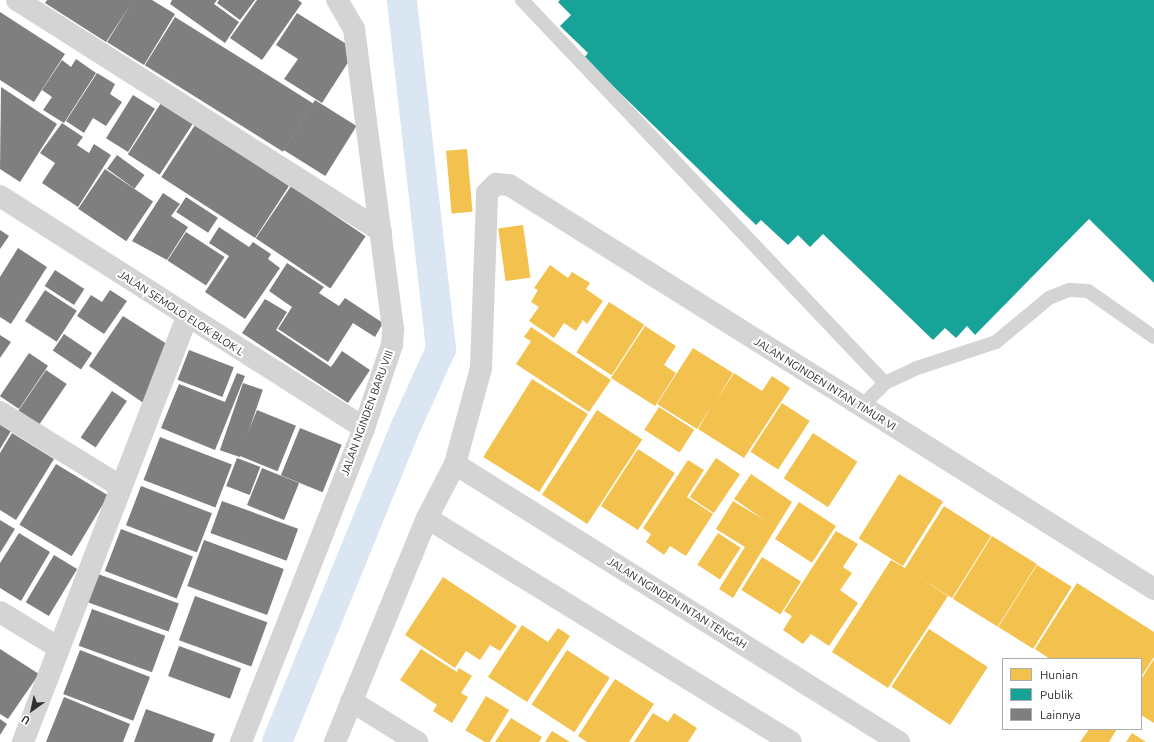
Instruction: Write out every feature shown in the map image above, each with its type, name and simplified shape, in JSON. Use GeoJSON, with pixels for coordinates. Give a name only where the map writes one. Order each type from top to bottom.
{"type":"FeatureCollection","features":[{"type":"Feature","properties":{"kind":"street"},"geometry":{"type":"LineString","coordinates":[[18,0],[380,231]]}},
{"type":"Feature","properties":{"kind":"street","name":"JALAN NGINDEN BARU VIII"},"geometry":{"type":"LineString","coordinates":[[241,742],[364,428],[392,344],[393,329],[354,29],[337,0]]}},
{"type":"Feature","properties":{"kind":"street","name":"JALAN NGINDEN INTAN TIMUR VI"},"geometry":{"type":"LineString","coordinates":[[455,464],[481,368],[487,193],[496,184],[509,185],[861,407],[1154,589]]}},
{"type":"Feature","properties":{"kind":"street","name":"JALAN SEMOLO ELOK BLOK L"},"geometry":{"type":"LineString","coordinates":[[0,196],[364,428]]}},
{"type":"Feature","properties":{"kind":"street"},"geometry":{"type":"LineString","coordinates":[[23,742],[120,486],[187,316]]}},
{"type":"Feature","properties":{"kind":"street"},"geometry":{"type":"LineString","coordinates":[[0,412],[120,486]]}},
{"type":"Feature","properties":{"kind":"street"},"geometry":{"type":"LineString","coordinates":[[336,742],[351,701],[428,518],[455,464]]}},
{"type":"Feature","properties":{"kind":"street","name":"JALAN NGINDEN INTAN TENGAH"},"geometry":{"type":"LineString","coordinates":[[455,464],[899,742]]}},
{"type":"Feature","properties":{"kind":"street"},"geometry":{"type":"LineString","coordinates":[[428,518],[791,742]]}},
{"type":"Feature","properties":{"kind":"street"},"geometry":{"type":"LineString","coordinates":[[0,612],[59,648]]}},
{"type":"Feature","properties":{"kind":"street"},"geometry":{"type":"LineString","coordinates":[[351,701],[417,742]]}},
{"type":"Feature","properties":{"kind":"lane"},"geometry":{"type":"LineString","coordinates":[[522,0],[885,383]]}},
{"type":"Feature","properties":{"kind":"lane"},"geometry":{"type":"LineString","coordinates":[[861,407],[885,383],[917,368],[996,342],[1050,298],[1069,290],[1088,291],[1154,337]]}},
{"type":"Feature","properties":{"kind":"building: Hunian"},"geometry":{"type":"Polygon","coordinates":[[[467,149],[472,212],[452,214],[446,151],[467,149]]]}},
{"type":"Feature","properties":{"kind":"building: Hunian"},"geometry":{"type":"Polygon","coordinates":[[[523,225],[530,277],[506,281],[498,228],[523,225]]]}},
{"type":"Feature","properties":{"kind":"building: Hunian"},"geometry":{"type":"Polygon","coordinates":[[[550,265],[568,278],[572,272],[590,283],[586,289],[603,301],[587,324],[583,320],[576,331],[564,323],[554,338],[529,321],[539,307],[531,302],[538,290],[534,288],[550,265]]]}},
{"type":"Feature","properties":{"kind":"building: Hunian"},"geometry":{"type":"Polygon","coordinates":[[[609,302],[644,325],[612,375],[576,352],[609,302]]]}},
{"type":"Feature","properties":{"kind":"building: Hunian"},"geometry":{"type":"Polygon","coordinates":[[[645,326],[676,346],[664,365],[676,373],[655,406],[611,378],[645,326]]]}},
{"type":"Feature","properties":{"kind":"building: Hunian"},"geometry":{"type":"Polygon","coordinates":[[[531,327],[611,380],[589,412],[516,364],[531,341],[524,337],[531,327]]]}},
{"type":"Feature","properties":{"kind":"building: Hunian"},"geometry":{"type":"Polygon","coordinates":[[[693,348],[733,373],[716,401],[734,373],[762,391],[772,376],[790,388],[744,458],[698,429],[712,405],[697,429],[657,404],[693,348]]]}},
{"type":"Feature","properties":{"kind":"building: Hunian"},"geometry":{"type":"Polygon","coordinates":[[[532,379],[588,414],[539,492],[483,457],[532,379]]]}},
{"type":"Feature","properties":{"kind":"building: Hunian"},"geometry":{"type":"Polygon","coordinates":[[[782,403],[810,421],[778,470],[750,452],[782,403]]]}},
{"type":"Feature","properties":{"kind":"building: Hunian"},"geometry":{"type":"Polygon","coordinates":[[[659,407],[694,430],[680,453],[644,430],[659,407]]]}},
{"type":"Feature","properties":{"kind":"building: Hunian"},"geometry":{"type":"Polygon","coordinates":[[[597,410],[642,439],[587,524],[542,495],[597,410]]]}},
{"type":"Feature","properties":{"kind":"building: Hunian"},"geometry":{"type":"Polygon","coordinates":[[[813,433],[857,462],[828,507],[784,478],[813,433]]]}},
{"type":"Feature","properties":{"kind":"building: Hunian"},"geometry":{"type":"Polygon","coordinates":[[[638,449],[675,473],[638,530],[601,506],[638,449]]]}},
{"type":"Feature","properties":{"kind":"building: Hunian"},"geometry":{"type":"Polygon","coordinates":[[[716,458],[740,474],[714,513],[690,497],[716,458]]]}},
{"type":"Feature","properties":{"kind":"building: Hunian"},"geometry":{"type":"Polygon","coordinates":[[[688,460],[704,470],[687,497],[713,514],[686,556],[670,546],[664,555],[646,542],[651,534],[643,528],[688,460]]]}},
{"type":"Feature","properties":{"kind":"building: Hunian"},"geometry":{"type":"Polygon","coordinates":[[[751,474],[792,502],[733,598],[719,589],[745,547],[716,529],[733,501],[766,521],[734,499],[751,474]]]}},
{"type":"Feature","properties":{"kind":"building: Hunian"},"geometry":{"type":"Polygon","coordinates":[[[899,474],[943,502],[903,566],[859,538],[899,474]]]}},
{"type":"Feature","properties":{"kind":"building: Hunian"},"geometry":{"type":"Polygon","coordinates":[[[799,502],[836,526],[812,563],[775,539],[799,502]]]}},
{"type":"Feature","properties":{"kind":"building: Hunian"},"geometry":{"type":"Polygon","coordinates":[[[944,506],[991,536],[952,598],[914,574],[948,596],[888,688],[832,652],[891,560],[905,568],[944,506]]]}},
{"type":"Feature","properties":{"kind":"building: Hunian"},"geometry":{"type":"Polygon","coordinates":[[[836,531],[858,544],[843,567],[852,573],[840,590],[858,603],[829,646],[811,634],[803,644],[783,630],[792,616],[784,611],[836,531]]]}},
{"type":"Feature","properties":{"kind":"building: Hunian"},"geometry":{"type":"Polygon","coordinates":[[[718,533],[741,548],[720,580],[697,565],[718,533]]]}},
{"type":"Feature","properties":{"kind":"building: Hunian"},"geometry":{"type":"Polygon","coordinates":[[[992,536],[1037,564],[998,627],[953,599],[992,536]]]}},
{"type":"Feature","properties":{"kind":"building: Hunian"},"geometry":{"type":"Polygon","coordinates":[[[762,557],[801,581],[780,614],[741,590],[762,557]]]}},
{"type":"Feature","properties":{"kind":"building: Hunian"},"geometry":{"type":"Polygon","coordinates":[[[1037,565],[1072,587],[1033,649],[998,627],[1037,565]]]}},
{"type":"Feature","properties":{"kind":"building: Hunian"},"geometry":{"type":"Polygon","coordinates":[[[443,577],[517,626],[500,651],[490,645],[480,660],[466,651],[455,668],[405,635],[443,577]]]}},
{"type":"Feature","properties":{"kind":"building: Hunian"},"geometry":{"type":"Polygon","coordinates":[[[1077,583],[1154,632],[1154,657],[1142,675],[1142,658],[1048,658],[1035,649],[1077,583]]]}},
{"type":"Feature","properties":{"kind":"building: Hunian"},"geometry":{"type":"Polygon","coordinates":[[[522,625],[548,642],[558,628],[570,636],[527,702],[488,677],[522,625]]]}},
{"type":"Feature","properties":{"kind":"building: Hunian"},"geometry":{"type":"Polygon","coordinates":[[[929,629],[988,667],[950,725],[891,687],[929,629]]]}},
{"type":"Feature","properties":{"kind":"building: Hunian"},"geometry":{"type":"Polygon","coordinates":[[[421,649],[457,672],[459,668],[472,676],[461,693],[468,697],[452,723],[433,711],[437,705],[400,680],[421,649]]]}},
{"type":"Feature","properties":{"kind":"building: Hunian"},"geometry":{"type":"Polygon","coordinates":[[[567,650],[610,678],[574,732],[532,705],[567,650]]]}},
{"type":"Feature","properties":{"kind":"building: Hunian"},"geometry":{"type":"Polygon","coordinates":[[[1154,659],[1154,723],[1142,716],[1142,677],[1154,659]]]}},
{"type":"Feature","properties":{"kind":"building: Hunian"},"geometry":{"type":"Polygon","coordinates":[[[615,679],[654,704],[629,742],[587,742],[578,736],[615,679]]]}},
{"type":"Feature","properties":{"kind":"building: Hunian"},"geometry":{"type":"Polygon","coordinates":[[[486,696],[509,710],[490,742],[485,742],[465,730],[486,696]]]}},
{"type":"Feature","properties":{"kind":"building: Hunian"},"geometry":{"type":"Polygon","coordinates":[[[653,713],[668,722],[674,713],[697,728],[688,742],[634,742],[653,713]]]}},
{"type":"Feature","properties":{"kind":"building: Hunian"},"geometry":{"type":"Polygon","coordinates":[[[511,718],[542,737],[539,742],[495,742],[511,718]]]}},
{"type":"Feature","properties":{"kind":"building: Hunian"},"geometry":{"type":"Polygon","coordinates":[[[1088,730],[1116,730],[1109,742],[1080,742],[1088,730]]]}},
{"type":"Feature","properties":{"kind":"building: Hunian"},"geometry":{"type":"Polygon","coordinates":[[[552,731],[570,742],[545,742],[552,731]]]}},
{"type":"Feature","properties":{"kind":"building: Hunian"},"geometry":{"type":"Polygon","coordinates":[[[1132,733],[1146,742],[1126,742],[1132,733]]]}},
{"type":"Feature","properties":{"kind":"building: Publik"},"geometry":{"type":"Polygon","coordinates":[[[560,0],[1154,0],[1154,283],[1089,219],[975,335],[967,326],[956,338],[945,328],[933,340],[823,234],[810,247],[798,235],[788,245],[761,220],[756,225],[584,58],[588,53],[560,26],[571,15],[558,2],[560,0]]]}},
{"type":"Feature","properties":{"kind":"building: Lainnya"},"geometry":{"type":"Polygon","coordinates":[[[47,0],[152,0],[175,14],[144,65],[107,42],[131,4],[106,42],[45,3],[47,0]]]}},
{"type":"Feature","properties":{"kind":"building: Lainnya"},"geometry":{"type":"Polygon","coordinates":[[[172,0],[217,0],[214,4],[239,22],[225,43],[170,4],[172,0]]]}},
{"type":"Feature","properties":{"kind":"building: Lainnya"},"geometry":{"type":"Polygon","coordinates":[[[219,0],[255,0],[240,20],[217,3],[219,0]]]}},
{"type":"Feature","properties":{"kind":"building: Lainnya"},"geometry":{"type":"Polygon","coordinates":[[[257,0],[298,0],[302,3],[262,60],[230,38],[257,0]]]}},
{"type":"Feature","properties":{"kind":"building: Lainnya"},"geometry":{"type":"Polygon","coordinates":[[[0,12],[65,54],[34,102],[0,80],[0,12]]]}},
{"type":"Feature","properties":{"kind":"building: Lainnya"},"geometry":{"type":"Polygon","coordinates":[[[297,13],[356,50],[322,103],[284,79],[298,59],[276,45],[297,13]]]}},
{"type":"Feature","properties":{"kind":"building: Lainnya"},"geometry":{"type":"Polygon","coordinates":[[[175,17],[313,103],[283,152],[145,65],[175,17]]]}},
{"type":"Feature","properties":{"kind":"building: Lainnya"},"geometry":{"type":"Polygon","coordinates":[[[76,59],[96,73],[64,123],[43,110],[52,97],[42,90],[62,60],[71,67],[76,59]]]}},
{"type":"Feature","properties":{"kind":"building: Lainnya"},"geometry":{"type":"Polygon","coordinates":[[[97,73],[115,84],[110,94],[122,102],[106,126],[93,118],[84,133],[66,121],[97,73]]]}},
{"type":"Feature","properties":{"kind":"building: Lainnya"},"geometry":{"type":"Polygon","coordinates":[[[1,87],[57,124],[20,182],[0,169],[1,87]]]}},
{"type":"Feature","properties":{"kind":"building: Lainnya"},"geometry":{"type":"Polygon","coordinates":[[[133,95],[155,109],[128,152],[106,138],[133,95]]]}},
{"type":"Feature","properties":{"kind":"building: Lainnya"},"geometry":{"type":"Polygon","coordinates":[[[315,100],[357,126],[325,176],[284,150],[315,100]]]}},
{"type":"Feature","properties":{"kind":"building: Lainnya"},"geometry":{"type":"Polygon","coordinates":[[[161,103],[193,124],[160,175],[128,154],[161,103]]]}},
{"type":"Feature","properties":{"kind":"building: Lainnya"},"geometry":{"type":"Polygon","coordinates":[[[62,123],[83,137],[77,145],[89,153],[94,144],[111,155],[78,207],[42,183],[55,163],[40,153],[62,123]]]}},
{"type":"Feature","properties":{"kind":"building: Lainnya"},"geometry":{"type":"Polygon","coordinates":[[[195,125],[289,186],[255,238],[161,177],[195,125]]]}},
{"type":"Feature","properties":{"kind":"building: Lainnya"},"geometry":{"type":"Polygon","coordinates":[[[117,155],[145,175],[135,189],[107,169],[117,155]]]}},
{"type":"Feature","properties":{"kind":"building: Lainnya"},"geometry":{"type":"Polygon","coordinates":[[[105,169],[153,201],[126,241],[78,209],[105,169]]]}},
{"type":"Feature","properties":{"kind":"building: Lainnya"},"geometry":{"type":"Polygon","coordinates":[[[291,186],[366,236],[330,289],[256,238],[291,186]]]}},
{"type":"Feature","properties":{"kind":"building: Lainnya"},"geometry":{"type":"Polygon","coordinates":[[[163,193],[180,204],[171,216],[188,227],[167,260],[132,241],[163,193]]]}},
{"type":"Feature","properties":{"kind":"building: Lainnya"},"geometry":{"type":"Polygon","coordinates":[[[186,197],[218,218],[208,233],[176,212],[186,197]]]}},
{"type":"Feature","properties":{"kind":"building: Lainnya"},"geometry":{"type":"Polygon","coordinates":[[[219,227],[249,247],[253,242],[271,254],[268,259],[280,268],[245,319],[205,292],[229,256],[209,243],[219,227]]]}},
{"type":"Feature","properties":{"kind":"building: Lainnya"},"geometry":{"type":"Polygon","coordinates":[[[0,230],[9,236],[0,249],[0,230]]]}},
{"type":"Feature","properties":{"kind":"building: Lainnya"},"geometry":{"type":"Polygon","coordinates":[[[186,232],[225,257],[206,286],[167,261],[186,232]]]}},
{"type":"Feature","properties":{"kind":"building: Lainnya"},"geometry":{"type":"Polygon","coordinates":[[[18,248],[47,267],[11,324],[0,317],[0,277],[18,248]]]}},
{"type":"Feature","properties":{"kind":"building: Lainnya"},"geometry":{"type":"Polygon","coordinates":[[[287,263],[324,287],[319,293],[339,306],[345,298],[383,323],[375,337],[353,323],[328,362],[278,329],[292,307],[269,291],[287,263]]]}},
{"type":"Feature","properties":{"kind":"building: Lainnya"},"geometry":{"type":"Polygon","coordinates":[[[55,270],[84,289],[74,305],[45,286],[55,270]]]}},
{"type":"Feature","properties":{"kind":"building: Lainnya"},"geometry":{"type":"Polygon","coordinates":[[[45,290],[77,311],[57,342],[25,321],[45,290]]]}},
{"type":"Feature","properties":{"kind":"building: Lainnya"},"geometry":{"type":"Polygon","coordinates":[[[110,290],[127,301],[104,334],[77,316],[91,295],[102,302],[110,290]]]}},
{"type":"Feature","properties":{"kind":"building: Lainnya"},"geometry":{"type":"Polygon","coordinates":[[[265,299],[287,312],[276,330],[331,367],[342,351],[370,370],[348,403],[242,333],[265,299]]]}},
{"type":"Feature","properties":{"kind":"building: Lainnya"},"geometry":{"type":"Polygon","coordinates":[[[123,316],[170,346],[145,404],[89,366],[123,316]]]}},
{"type":"Feature","properties":{"kind":"building: Lainnya"},"geometry":{"type":"Polygon","coordinates":[[[64,334],[92,353],[81,370],[53,351],[64,334]]]}},
{"type":"Feature","properties":{"kind":"building: Lainnya"},"geometry":{"type":"Polygon","coordinates":[[[0,335],[11,342],[0,358],[0,335]]]}},
{"type":"Feature","properties":{"kind":"building: Lainnya"},"geometry":{"type":"Polygon","coordinates":[[[189,350],[234,367],[222,397],[178,380],[189,350]]]}},
{"type":"Feature","properties":{"kind":"building: Lainnya"},"geometry":{"type":"Polygon","coordinates":[[[29,353],[48,366],[19,409],[0,396],[29,353]]]}},
{"type":"Feature","properties":{"kind":"building: Lainnya"},"geometry":{"type":"Polygon","coordinates":[[[46,370],[67,384],[39,425],[19,411],[46,370]]]}},
{"type":"Feature","properties":{"kind":"building: Lainnya"},"geometry":{"type":"Polygon","coordinates":[[[237,373],[245,376],[215,450],[161,428],[179,384],[225,402],[237,373]]]}},
{"type":"Feature","properties":{"kind":"building: Lainnya"},"geometry":{"type":"Polygon","coordinates":[[[243,383],[263,390],[240,457],[220,450],[243,383]]]}},
{"type":"Feature","properties":{"kind":"building: Lainnya"},"geometry":{"type":"Polygon","coordinates":[[[112,391],[127,401],[96,447],[81,437],[112,391]]]}},
{"type":"Feature","properties":{"kind":"building: Lainnya"},"geometry":{"type":"Polygon","coordinates":[[[257,410],[296,426],[278,471],[239,455],[257,410]]]}},
{"type":"Feature","properties":{"kind":"building: Lainnya"},"geometry":{"type":"Polygon","coordinates":[[[0,424],[11,431],[0,449],[0,424]]]}},
{"type":"Feature","properties":{"kind":"building: Lainnya"},"geometry":{"type":"Polygon","coordinates":[[[300,428],[342,445],[323,492],[281,475],[300,428]]]}},
{"type":"Feature","properties":{"kind":"building: Lainnya"},"geometry":{"type":"Polygon","coordinates":[[[12,433],[54,459],[16,520],[0,510],[0,453],[12,433]]]}},
{"type":"Feature","properties":{"kind":"building: Lainnya"},"geometry":{"type":"Polygon","coordinates":[[[160,437],[232,465],[215,508],[144,480],[160,437]]]}},
{"type":"Feature","properties":{"kind":"building: Lainnya"},"geometry":{"type":"Polygon","coordinates":[[[237,458],[260,467],[250,495],[226,486],[237,458]]]}},
{"type":"Feature","properties":{"kind":"building: Lainnya"},"geometry":{"type":"Polygon","coordinates":[[[56,464],[108,495],[72,556],[19,525],[56,464]]]}},
{"type":"Feature","properties":{"kind":"building: Lainnya"},"geometry":{"type":"Polygon","coordinates":[[[262,468],[299,483],[284,520],[247,505],[262,468]]]}},
{"type":"Feature","properties":{"kind":"building: Lainnya"},"geometry":{"type":"Polygon","coordinates":[[[141,486],[212,513],[197,552],[126,525],[141,486]]]}},
{"type":"Feature","properties":{"kind":"building: Lainnya"},"geometry":{"type":"Polygon","coordinates":[[[222,501],[298,529],[286,561],[210,533],[222,501]]]}},
{"type":"Feature","properties":{"kind":"building: Lainnya"},"geometry":{"type":"Polygon","coordinates":[[[0,520],[15,529],[0,553],[0,520]]]}},
{"type":"Feature","properties":{"kind":"building: Lainnya"},"geometry":{"type":"Polygon","coordinates":[[[121,529],[193,557],[177,599],[105,571],[121,529]]]}},
{"type":"Feature","properties":{"kind":"building: Lainnya"},"geometry":{"type":"Polygon","coordinates":[[[19,533],[50,552],[21,601],[0,588],[0,563],[19,533]]]}},
{"type":"Feature","properties":{"kind":"building: Lainnya"},"geometry":{"type":"Polygon","coordinates":[[[204,540],[284,569],[267,615],[187,586],[204,540]]]}},
{"type":"Feature","properties":{"kind":"building: Lainnya"},"geometry":{"type":"Polygon","coordinates":[[[54,555],[77,569],[49,616],[26,602],[54,555]]]}},
{"type":"Feature","properties":{"kind":"building: Lainnya"},"geometry":{"type":"Polygon","coordinates":[[[98,574],[179,603],[169,632],[88,602],[98,574]]]}},
{"type":"Feature","properties":{"kind":"building: Lainnya"},"geometry":{"type":"Polygon","coordinates":[[[195,596],[267,622],[251,667],[179,640],[195,596]]]}},
{"type":"Feature","properties":{"kind":"building: Lainnya"},"geometry":{"type":"Polygon","coordinates":[[[92,609],[165,636],[152,672],[79,646],[92,609]]]}},
{"type":"Feature","properties":{"kind":"building: Lainnya"},"geometry":{"type":"Polygon","coordinates":[[[179,646],[241,669],[230,699],[168,676],[179,646]]]}},
{"type":"Feature","properties":{"kind":"building: Lainnya"},"geometry":{"type":"Polygon","coordinates":[[[0,649],[39,674],[8,719],[0,714],[0,649]]]}},
{"type":"Feature","properties":{"kind":"building: Lainnya"},"geometry":{"type":"Polygon","coordinates":[[[80,650],[150,677],[133,721],[63,694],[80,650]]]}},
{"type":"Feature","properties":{"kind":"building: Lainnya"},"geometry":{"type":"Polygon","coordinates":[[[64,697],[130,724],[123,742],[46,742],[64,697]]]}},
{"type":"Feature","properties":{"kind":"building: Lainnya"},"geometry":{"type":"Polygon","coordinates":[[[146,709],[215,734],[212,742],[134,742],[146,709]]]}},
{"type":"Feature","properties":{"kind":"building: Lainnya"},"geometry":{"type":"Polygon","coordinates":[[[0,719],[7,724],[0,735],[0,719]]]}},
{"type":"Feature","properties":{"kind":"waterway"},"geometry":{"type":"LineString","coordinates":[[277,742],[407,424],[441,349],[402,0]]}}]}
